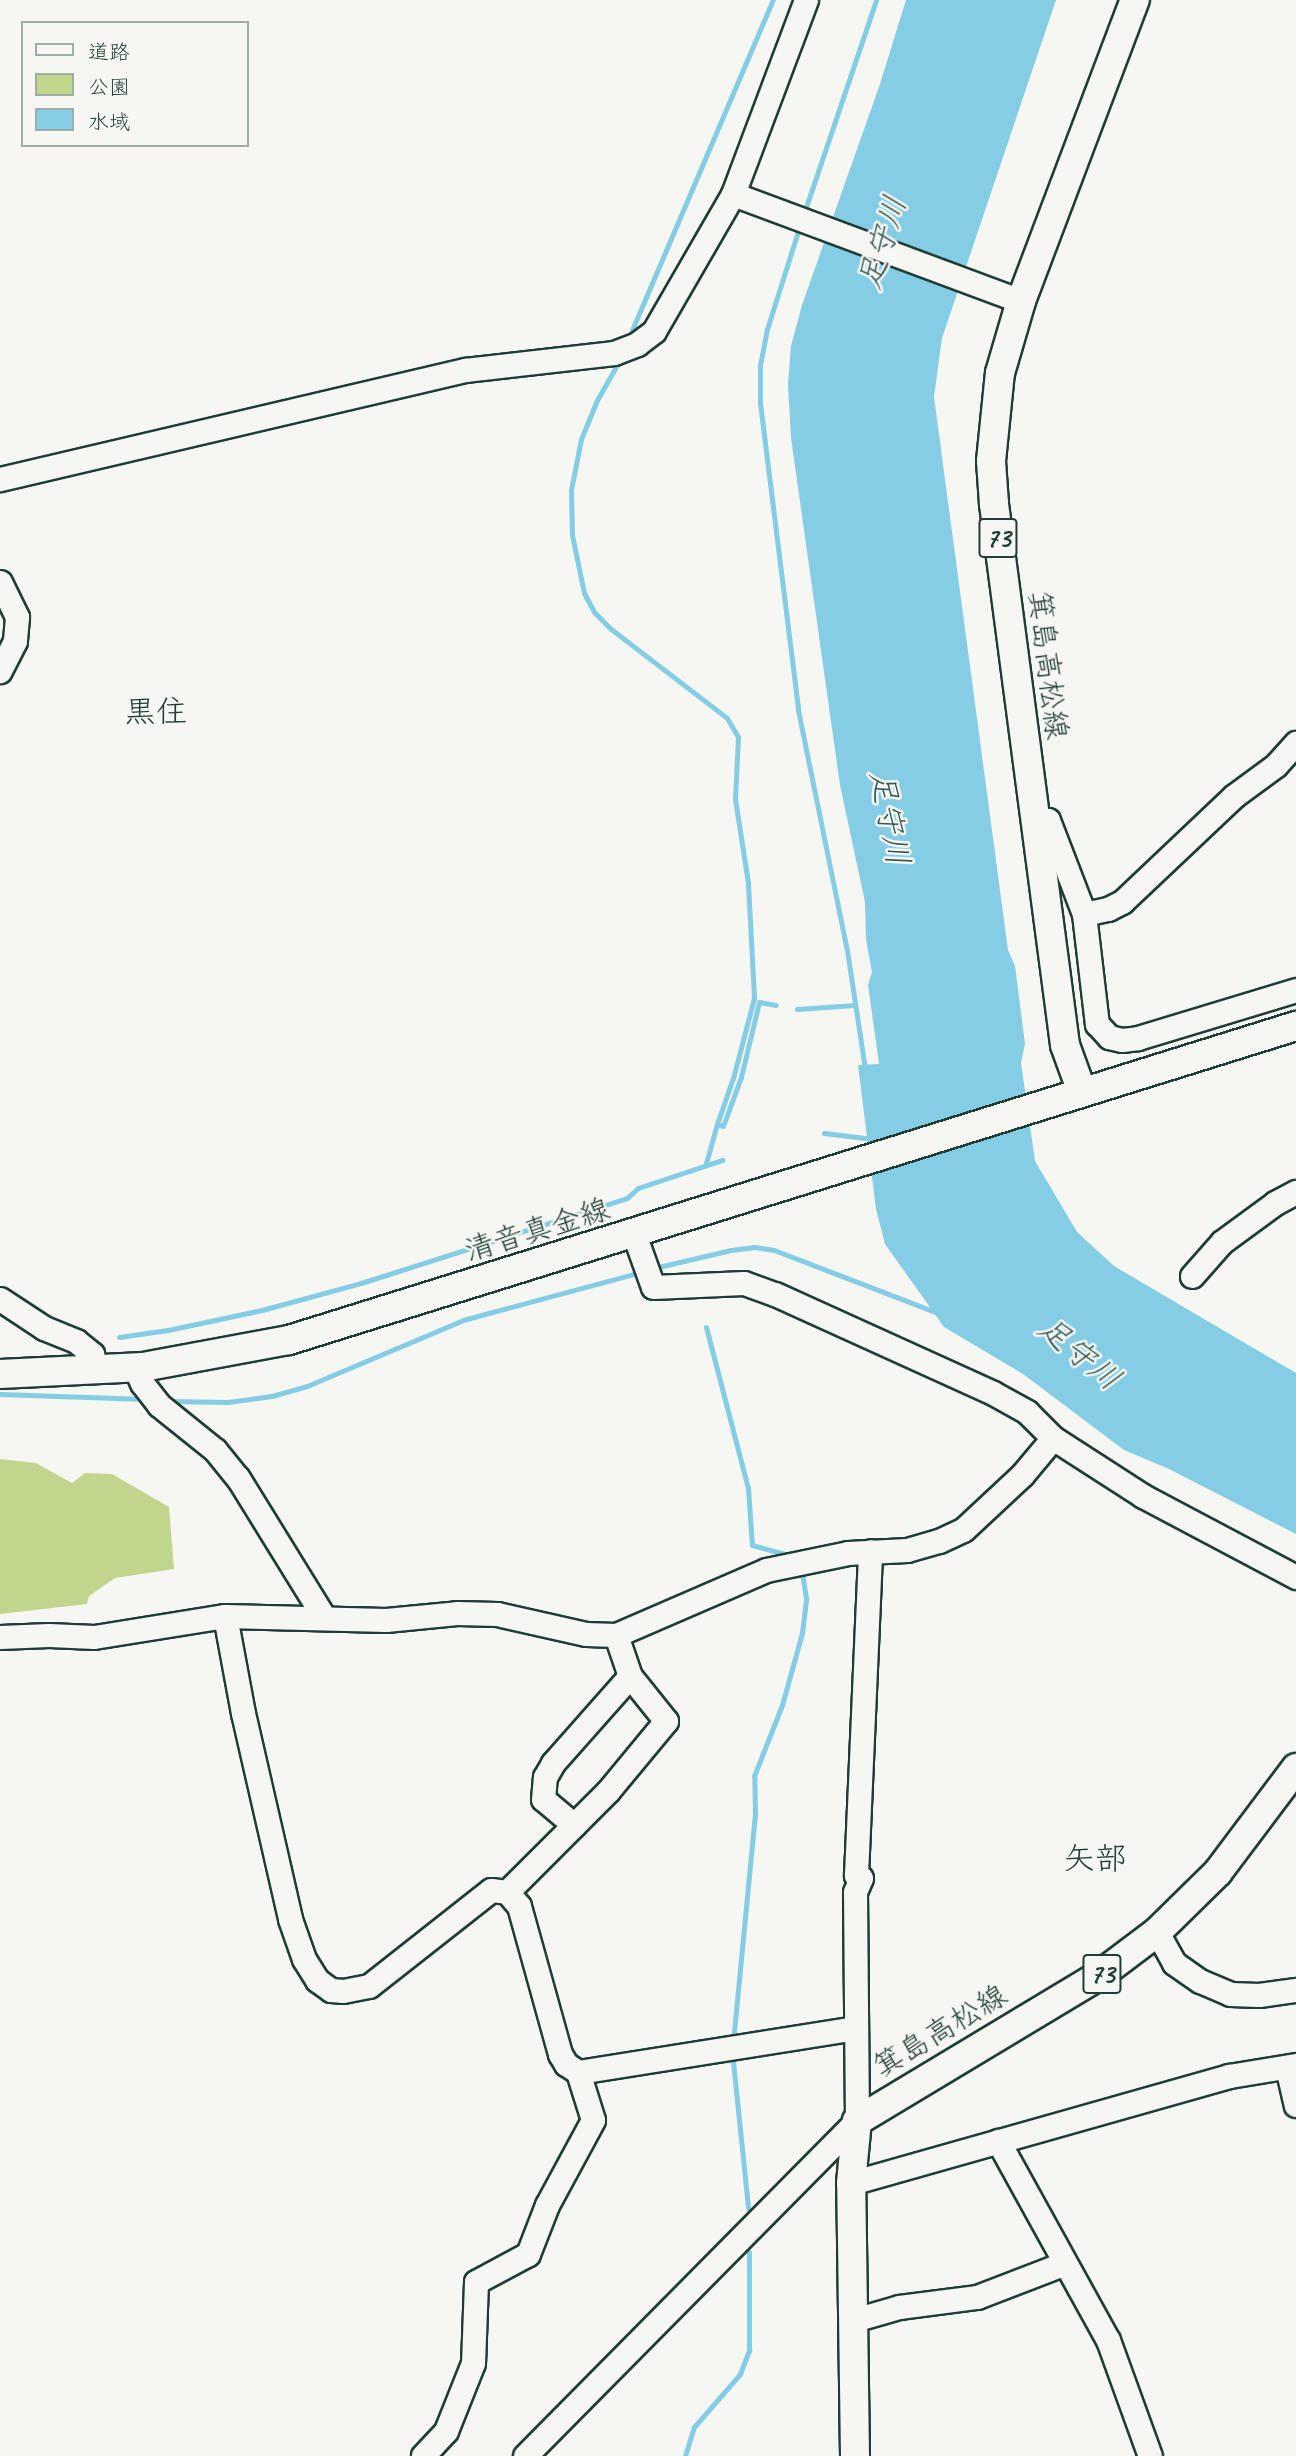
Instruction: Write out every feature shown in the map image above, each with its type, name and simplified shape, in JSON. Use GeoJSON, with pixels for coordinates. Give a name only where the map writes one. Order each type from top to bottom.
{"type":"FeatureCollection","features":[{"type":"Feature","properties":{"kind":"main road","name":"箕島高松線"},"geometry":{"type":"LineString","coordinates":[[1082,1092],[1065,1045],[994,504],[991,461],[1000,373],[1013,297],[1135,0]]}},
{"type":"Feature","properties":{"kind":"main road"},"geometry":{"type":"LineString","coordinates":[[1082,1092],[1296,1026]]}},
{"type":"Feature","properties":{"kind":"main road","name":"清音真金線"},"geometry":{"type":"LineString","coordinates":[[0,1374],[94,1371],[147,1387],[211,1357],[289,1340],[1082,1092]]}},
{"type":"Feature","properties":{"kind":"main road","name":"箕島高松線"},"geometry":{"type":"LineString","coordinates":[[857,2120],[1100,1975],[1157,1932],[1218,1872],[1296,1768]]}},
{"type":"Feature","properties":{"kind":"main road"},"geometry":{"type":"LineString","coordinates":[[855,2456],[851,2183],[857,2120]]}},
{"type":"Feature","properties":{"kind":"street"},"geometry":{"type":"LineString","coordinates":[[0,479],[465,370],[614,353],[637,344],[654,331],[741,197],[806,0]]}},
{"type":"Feature","properties":{"kind":"street"},"geometry":{"type":"LineString","coordinates":[[741,197],[1013,297]]}},
{"type":"Feature","properties":{"kind":"street"},"geometry":{"type":"LineString","coordinates":[[0,582],[17,617],[15,641],[0,671]]}},
{"type":"Feature","properties":{"kind":"street"},"geometry":{"type":"LineString","coordinates":[[1084,914],[1108,909],[1122,902],[1234,796],[1276,765],[1296,743]]}},
{"type":"Feature","properties":{"kind":"street"},"geometry":{"type":"LineString","coordinates":[[1035,822],[1048,820],[1084,914],[1097,1024],[1109,1037],[1122,1040],[1138,1038],[1296,990]]}},
{"type":"Feature","properties":{"kind":"street"},"geometry":{"type":"LineString","coordinates":[[1192,1276],[1222,1242],[1275,1203],[1296,1192]]}},
{"type":"Feature","properties":{"kind":"street"},"geometry":{"type":"LineString","coordinates":[[634,1234],[653,1287],[744,1283],[775,1293],[993,1393],[1027,1412],[1053,1438],[1143,1496],[1296,1577]]}},
{"type":"Feature","properties":{"kind":"street"},"geometry":{"type":"LineString","coordinates":[[0,1299],[44,1328],[76,1341],[92,1354],[94,1371]]}},
{"type":"Feature","properties":{"kind":"street"},"geometry":{"type":"LineString","coordinates":[[147,1387],[215,1450],[238,1478],[324,1617]]}},
{"type":"Feature","properties":{"kind":"street"},"geometry":{"type":"LineString","coordinates":[[0,1637],[94,1637],[225,1616],[386,1619],[457,1613],[497,1614],[586,1634],[616,1634],[766,1570],[870,1551],[907,1550],[963,1530],[1022,1475],[1053,1438]]}},
{"type":"Feature","properties":{"kind":"street"},"geometry":{"type":"LineString","coordinates":[[525,2456],[857,2120],[855,1892],[861,1878],[856,1875],[870,1551]]}},
{"type":"Feature","properties":{"kind":"street"},"geometry":{"type":"LineString","coordinates":[[225,1616],[243,1713],[290,1919],[304,1959],[317,1980],[331,1990],[344,1991],[369,1986],[491,1890],[507,1892],[519,1906],[560,2054],[566,2064],[578,2072],[593,2120],[547,2205],[528,2254],[476,2282],[473,2363],[446,2431],[423,2456]]}},
{"type":"Feature","properties":{"kind":"street"},"geometry":{"type":"LineString","coordinates":[[507,1892],[608,1791],[666,1721],[630,1676],[616,1634]]}},
{"type":"Feature","properties":{"kind":"street"},"geometry":{"type":"LineString","coordinates":[[574,1825],[543,1799],[545,1777],[553,1763],[630,1676]]}},
{"type":"Feature","properties":{"kind":"street"},"geometry":{"type":"LineString","coordinates":[[1157,1932],[1174,1964],[1200,1981],[1230,1994],[1259,1996],[1296,1990]]}},
{"type":"Feature","properties":{"kind":"street"},"geometry":{"type":"LineString","coordinates":[[578,2072],[855,2028]]}},
{"type":"Feature","properties":{"kind":"street"},"geometry":{"type":"LineString","coordinates":[[851,2183],[1229,2076],[1292,2066],[1296,2105]]}},
{"type":"Feature","properties":{"kind":"street"},"geometry":{"type":"LineString","coordinates":[[998,2141],[1108,2340],[1150,2456]]}},
{"type":"Feature","properties":{"kind":"street"},"geometry":{"type":"LineString","coordinates":[[854,2320],[899,2307],[977,2297],[1065,2263]]}},
{"type":"Feature","properties":{"kind":"green space"},"geometry":{"type":"Polygon","coordinates":[[[0,1459],[36,1463],[72,1483],[85,1473],[112,1474],[169,1507],[174,1569],[115,1578],[89,1596],[87,1604],[0,1614],[0,1459]]]}},
{"type":"Feature","properties":{"kind":"water","name":"足守川"},"geometry":{"type":"Polygon","coordinates":[[[906,0],[1056,0],[942,338],[934,397],[1008,950],[1015,966],[1025,1044],[1021,1063],[1035,1161],[1077,1232],[1114,1266],[1296,1373],[1296,1534],[1169,1469],[1124,1450],[1023,1374],[944,1327],[885,1244],[876,1209],[858,1065],[879,1064],[868,985],[872,972],[866,939],[865,902],[840,785],[791,438],[788,384],[791,346],[802,305],[880,84],[906,0]]]}},
{"type":"Feature","properties":{"kind":"waterway"},"geometry":{"type":"LineString","coordinates":[[632,330],[773,0]]}},
{"type":"Feature","properties":{"kind":"waterway"},"geometry":{"type":"LineString","coordinates":[[804,213],[876,0]]}},
{"type":"Feature","properties":{"kind":"waterway"},"geometry":{"type":"LineString","coordinates":[[800,225],[767,329],[760,365],[760,403],[798,710],[847,950],[865,1069]]}},
{"type":"Feature","properties":{"kind":"waterway"},"geometry":{"type":"LineString","coordinates":[[617,365],[597,400],[581,439],[571,490],[572,535],[584,593],[594,612],[611,629],[727,718],[738,737],[735,799],[748,883],[754,998],[734,1075],[717,1124]]}},
{"type":"Feature","properties":{"kind":"waterway"},"geometry":{"type":"LineString","coordinates":[[706,1163],[717,1124],[723,1126],[741,1077],[759,1002],[776,1005]]}},
{"type":"Feature","properties":{"kind":"waterway"},"geometry":{"type":"LineString","coordinates":[[797,1009],[855,1005]]}},
{"type":"Feature","properties":{"kind":"waterway"},"geometry":{"type":"LineString","coordinates":[[824,1133],[873,1139]]}},
{"type":"Feature","properties":{"kind":"waterway"},"geometry":{"type":"LineString","coordinates":[[119,1337],[168,1330],[262,1310],[361,1283],[627,1198],[638,1188],[722,1160]]}},
{"type":"Feature","properties":{"kind":"waterway"},"geometry":{"type":"LineString","coordinates":[[654,1268],[731,1250],[755,1247],[774,1250],[938,1313]]}},
{"type":"Feature","properties":{"kind":"waterway"},"geometry":{"type":"LineString","coordinates":[[168,1401],[228,1402],[272,1396],[307,1386],[463,1320],[641,1272]]}},
{"type":"Feature","properties":{"kind":"waterway"},"geometry":{"type":"LineString","coordinates":[[706,1327],[748,1488],[752,1545],[796,1557]]}},
{"type":"Feature","properties":{"kind":"waterway"},"geometry":{"type":"LineString","coordinates":[[0,1394],[145,1399]]}},
{"type":"Feature","properties":{"kind":"waterway"},"geometry":{"type":"LineString","coordinates":[[733,2042],[755,1815],[754,1776],[782,1705],[802,1633],[806,1598],[801,1568]]}},
{"type":"Feature","properties":{"kind":"waterway"},"geometry":{"type":"LineString","coordinates":[[732,2052],[748,2208]]}},
{"type":"Feature","properties":{"kind":"waterway"},"geometry":{"type":"LineString","coordinates":[[685,2456],[694,2427],[740,2374],[749,2350],[749,2252]]}},
{"type":"Feature","properties":{"kind":"district","name":"黒住"},"geometry":{"type":"Point","coordinates":[156,712]}},
{"type":"Feature","properties":{"kind":"district","name":"矢部"},"geometry":{"type":"Point","coordinates":[1095,1859]}}]}
